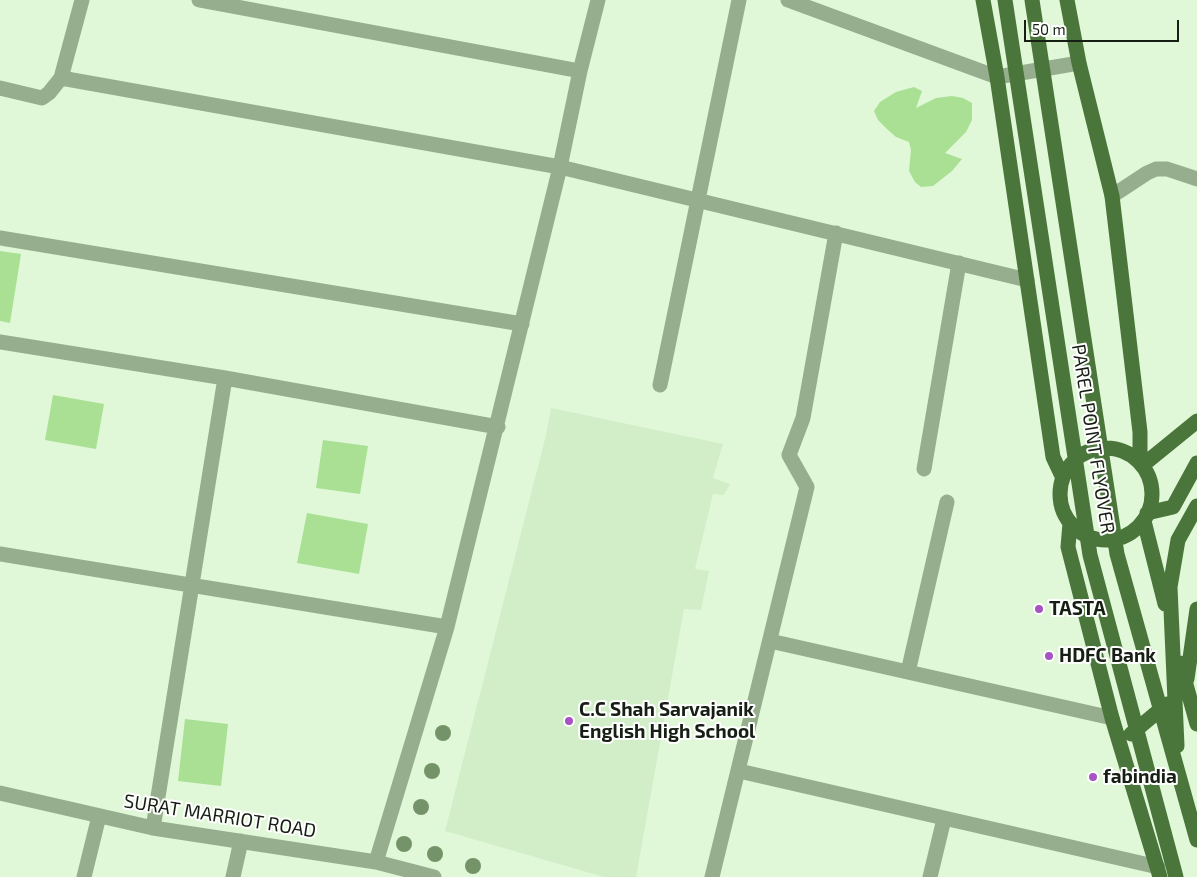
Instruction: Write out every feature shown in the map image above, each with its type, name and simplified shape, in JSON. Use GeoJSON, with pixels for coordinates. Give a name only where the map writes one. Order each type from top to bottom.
{"type":"FeatureCollection","features":[{"type":"Feature","properties":{"kind":"main road"},"geometry":{"type":"LineString","coordinates":[[983,0],[997,77],[1053,457],[1062,476]]}},
{"type":"Feature","properties":{"kind":"main road","name":"PAREL POINT FLYOVER"},"geometry":{"type":"LineString","coordinates":[[1005,0],[1090,556],[1176,877]]}},
{"type":"Feature","properties":{"kind":"main road","name":"PAREL POINT FLYOVER"},"geometry":{"type":"LineString","coordinates":[[1032,0],[1117,554],[1197,840]]}},
{"type":"Feature","properties":{"kind":"main road"},"geometry":{"type":"LineString","coordinates":[[1067,0],[1079,63],[1112,196],[1140,432],[1141,464]]}},
{"type":"Feature","properties":{"kind":"main road"},"geometry":{"type":"LineString","coordinates":[[1141,464],[1197,421]]}},
{"type":"Feature","properties":{"kind":"main road"},"geometry":{"type":"LineString","coordinates":[[1113,447],[1128,452],[1141,464],[1149,475],[1152,491],[1151,506],[1146,517],[1133,532],[1119,538],[1104,541],[1090,538],[1076,531],[1066,520],[1060,506],[1059,491],[1062,476],[1070,463],[1082,453],[1097,448],[1113,447]]}},
{"type":"Feature","properties":{"kind":"main road"},"geometry":{"type":"LineString","coordinates":[[1146,517],[1173,507],[1197,463]]}},
{"type":"Feature","properties":{"kind":"main road"},"geometry":{"type":"LineString","coordinates":[[1178,774],[1170,588],[1178,540],[1197,506]]}},
{"type":"Feature","properties":{"kind":"main road"},"geometry":{"type":"LineString","coordinates":[[1146,517],[1186,687],[1197,724]]}},
{"type":"Feature","properties":{"kind":"main road"},"geometry":{"type":"LineString","coordinates":[[1070,523],[1068,547],[1112,718],[1159,872]]}},
{"type":"Feature","properties":{"kind":"main road"},"geometry":{"type":"LineString","coordinates":[[1120,744],[1186,687],[1197,609]]}},
{"type":"Feature","properties":{"kind":"street"},"geometry":{"type":"LineString","coordinates":[[0,88],[42,98],[49,93],[61,78],[82,0]]}},
{"type":"Feature","properties":{"kind":"street"},"geometry":{"type":"LineString","coordinates":[[199,0],[580,71]]}},
{"type":"Feature","properties":{"kind":"street"},"geometry":{"type":"LineString","coordinates":[[376,862],[447,627],[498,427],[598,0]]}},
{"type":"Feature","properties":{"kind":"street"},"geometry":{"type":"LineString","coordinates":[[660,385],[739,0]]}},
{"type":"Feature","properties":{"kind":"street"},"geometry":{"type":"LineString","coordinates":[[788,0],[997,77],[1079,63]]}},
{"type":"Feature","properties":{"kind":"street"},"geometry":{"type":"LineString","coordinates":[[61,78],[560,167],[1027,280]]}},
{"type":"Feature","properties":{"kind":"street"},"geometry":{"type":"LineString","coordinates":[[1112,196],[1156,169],[1167,169],[1197,179]]}},
{"type":"Feature","properties":{"kind":"street"},"geometry":{"type":"LineString","coordinates":[[712,877],[807,487],[789,455],[803,418],[836,233]]}},
{"type":"Feature","properties":{"kind":"street"},"geometry":{"type":"LineString","coordinates":[[0,238],[522,324]]}},
{"type":"Feature","properties":{"kind":"street"},"geometry":{"type":"LineString","coordinates":[[924,468],[959,263]]}},
{"type":"Feature","properties":{"kind":"street"},"geometry":{"type":"LineString","coordinates":[[0,342],[225,378],[498,427]]}},
{"type":"Feature","properties":{"kind":"street"},"geometry":{"type":"LineString","coordinates":[[153,828],[225,378]]}},
{"type":"Feature","properties":{"kind":"street"},"geometry":{"type":"LineString","coordinates":[[908,672],[947,502]]}},
{"type":"Feature","properties":{"kind":"street"},"geometry":{"type":"LineString","coordinates":[[0,554],[447,627]]}},
{"type":"Feature","properties":{"kind":"street"},"geometry":{"type":"LineString","coordinates":[[770,640],[1112,718]]}},
{"type":"Feature","properties":{"kind":"street"},"geometry":{"type":"LineString","coordinates":[[739,771],[1159,872]]}},
{"type":"Feature","properties":{"kind":"street","name":"SURAT MARRIOT ROAD"},"geometry":{"type":"LineString","coordinates":[[0,793],[153,828],[376,862],[427,876]]}},
{"type":"Feature","properties":{"kind":"street"},"geometry":{"type":"LineString","coordinates":[[84,877],[99,816]]}},
{"type":"Feature","properties":{"kind":"street"},"geometry":{"type":"LineString","coordinates":[[930,877],[944,819]]}},
{"type":"Feature","properties":{"kind":"street"},"geometry":{"type":"LineString","coordinates":[[233,877],[241,841]]}},
{"type":"Feature","properties":{"kind":"shaded area","name":"C.C Shah Sarvajanik English High School"},"geometry":{"type":"Polygon","coordinates":[[[551,408],[723,444],[713,478],[730,484],[724,495],[713,494],[695,569],[709,571],[701,610],[684,609],[636,877],[604,877],[445,831],[546,435],[551,408]]]}},
{"type":"Feature","properties":{"kind":"building"},"geometry":{"type":"Polygon","coordinates":[[[914,87],[922,91],[916,108],[936,98],[952,96],[963,98],[972,103],[972,120],[966,132],[945,153],[962,159],[952,171],[933,186],[921,187],[915,182],[909,171],[911,150],[909,142],[896,137],[878,120],[874,111],[880,102],[896,92],[914,87]]]}},
{"type":"Feature","properties":{"kind":"building"},"geometry":{"type":"Polygon","coordinates":[[[0,251],[21,254],[10,323],[0,321],[0,251]]]}},
{"type":"Feature","properties":{"kind":"building"},"geometry":{"type":"Polygon","coordinates":[[[53,395],[104,404],[96,449],[45,440],[53,395]]]}},
{"type":"Feature","properties":{"kind":"building"},"geometry":{"type":"Polygon","coordinates":[[[323,440],[368,446],[360,494],[316,488],[323,440]]]}},
{"type":"Feature","properties":{"kind":"building"},"geometry":{"type":"Polygon","coordinates":[[[307,513],[368,524],[359,574],[297,563],[307,513]]]}},
{"type":"Feature","properties":{"kind":"building"},"geometry":{"type":"Polygon","coordinates":[[[185,719],[228,724],[221,786],[178,781],[185,719]]]}},
{"type":"Feature","properties":{"kind":"place","name":"TASTA"},"geometry":{"type":"Point","coordinates":[1039,609]}},
{"type":"Feature","properties":{"kind":"place","name":"HDFC Bank"},"geometry":{"type":"Point","coordinates":[1049,656]}},
{"type":"Feature","properties":{"kind":"place","name":"C.C Shah Sarvajanik English High School"},"geometry":{"type":"Point","coordinates":[569,721]}},
{"type":"Feature","properties":{"kind":"place","name":"fabindia"},"geometry":{"type":"Point","coordinates":[1093,777]}}]}
